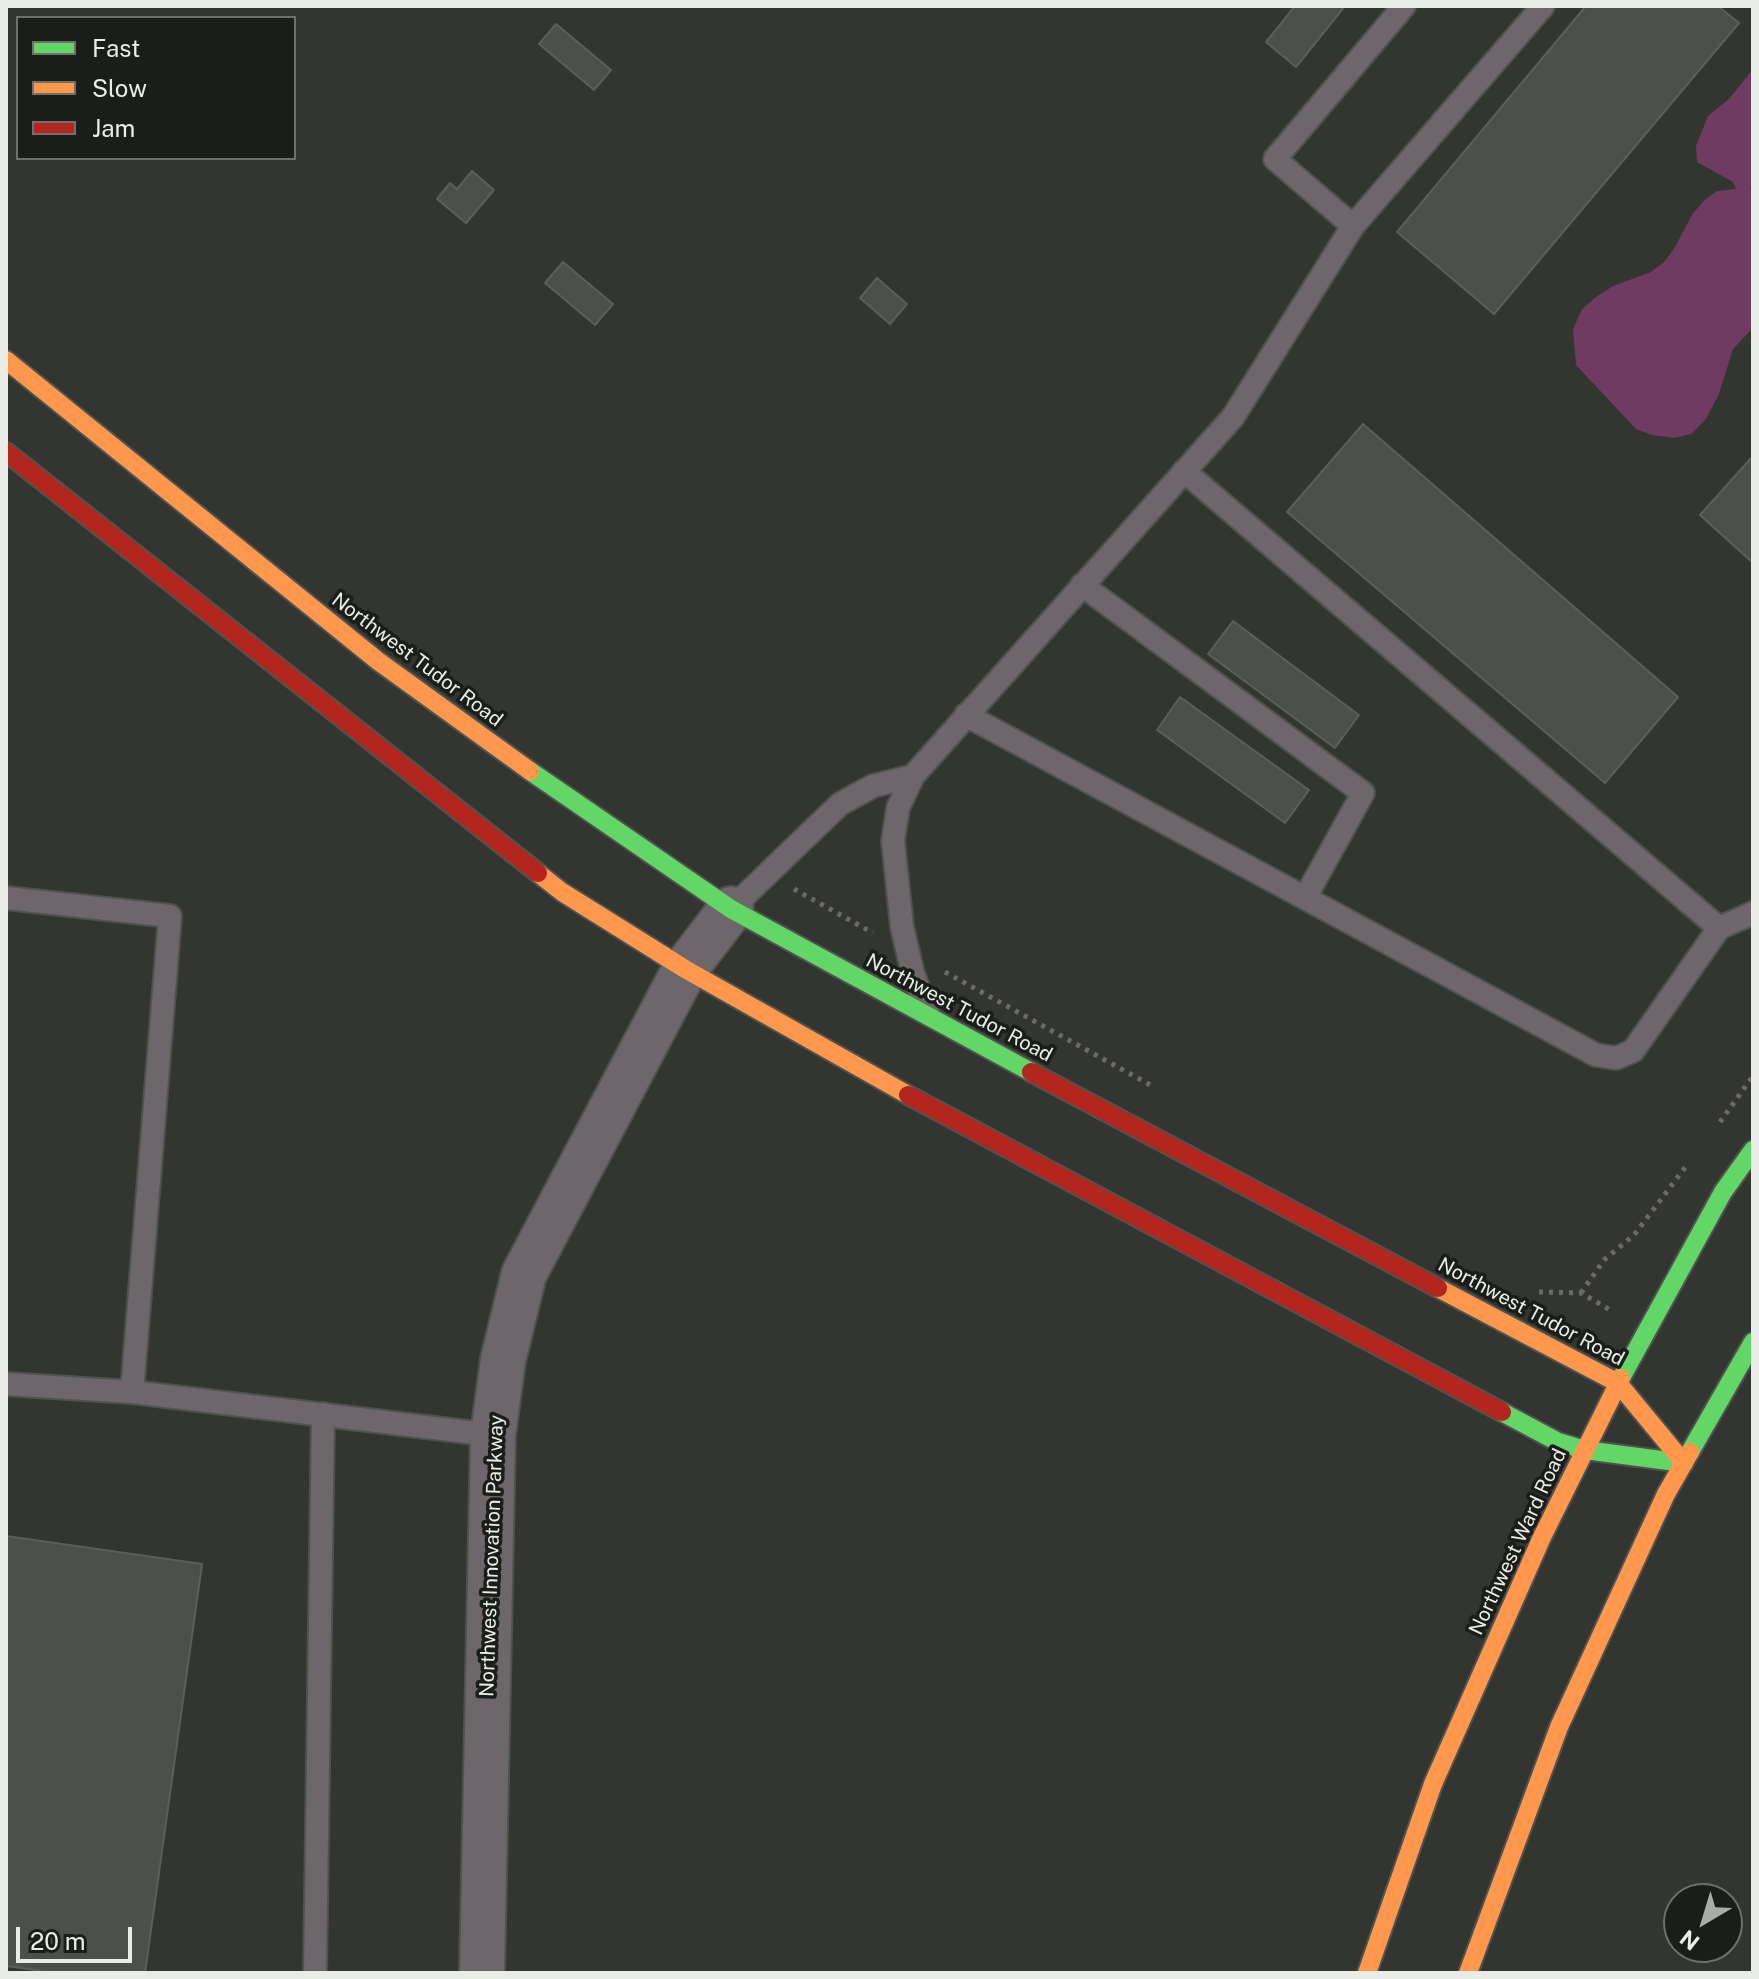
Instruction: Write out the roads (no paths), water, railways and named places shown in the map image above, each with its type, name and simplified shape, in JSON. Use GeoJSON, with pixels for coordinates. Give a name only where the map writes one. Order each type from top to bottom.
{"type":"FeatureCollection","features":[{"type":"Feature","properties":{"kind":"street","name":"Northwest Tudor Road"},"geometry":{"type":"LineString","coordinates":[[6,360],[378,661],[549,785],[731,909],[1618,1383],[1684,1463]]}},
{"type":"Feature","properties":{"kind":"street"},"geometry":{"type":"LineString","coordinates":[[6,452],[562,892],[685,969],[896,1089],[1558,1442],[1585,1450],[1684,1463]]}},
{"type":"Feature","properties":{"kind":"street","name":"Northwest Innovation Parkway"},"geometry":{"type":"LineString","coordinates":[[482,1973],[493,1435],[503,1360],[524,1274],[685,969],[731,909]]}},
{"type":"Feature","properties":{"kind":"street","name":"Northwest Ward Road"},"geometry":{"type":"LineString","coordinates":[[1367,1973],[1433,1784],[1542,1537],[1618,1383],[1723,1192],[1753,1150]]}},
{"type":"Feature","properties":{"kind":"street"},"geometry":{"type":"LineString","coordinates":[[1468,1973],[1559,1727],[1666,1494],[1753,1342]]}},
{"type":"Feature","properties":{"kind":"lane"},"geometry":{"type":"LineString","coordinates":[[1353,226],[1275,159],[1404,6]]}},
{"type":"Feature","properties":{"kind":"lane"},"geometry":{"type":"LineString","coordinates":[[930,1017],[913,974],[895,875],[893,841],[898,808],[913,776],[1233,417],[1353,226],[1543,6]]}},
{"type":"Feature","properties":{"kind":"lane"},"geometry":{"type":"LineString","coordinates":[[1184,471],[1719,928]]}},
{"type":"Feature","properties":{"kind":"lane"},"geometry":{"type":"LineString","coordinates":[[1082,585],[1363,793],[1305,898]]}},
{"type":"Feature","properties":{"kind":"lane"},"geometry":{"type":"LineString","coordinates":[[966,715],[1596,1055],[1616,1058],[1633,1051],[1719,928],[1753,913]]}},
{"type":"Feature","properties":{"kind":"lane"},"geometry":{"type":"LineString","coordinates":[[731,909],[840,804],[873,786],[913,776]]}},
{"type":"Feature","properties":{"kind":"lane"},"geometry":{"type":"LineString","coordinates":[[6,898],[170,916],[132,1392]]}},
{"type":"Feature","properties":{"kind":"lane"},"geometry":{"type":"LineString","coordinates":[[6,1384],[132,1392],[493,1435]]}},
{"type":"Feature","properties":{"kind":"lane"},"geometry":{"type":"LineString","coordinates":[[315,1973],[323,1414]]}}]}
